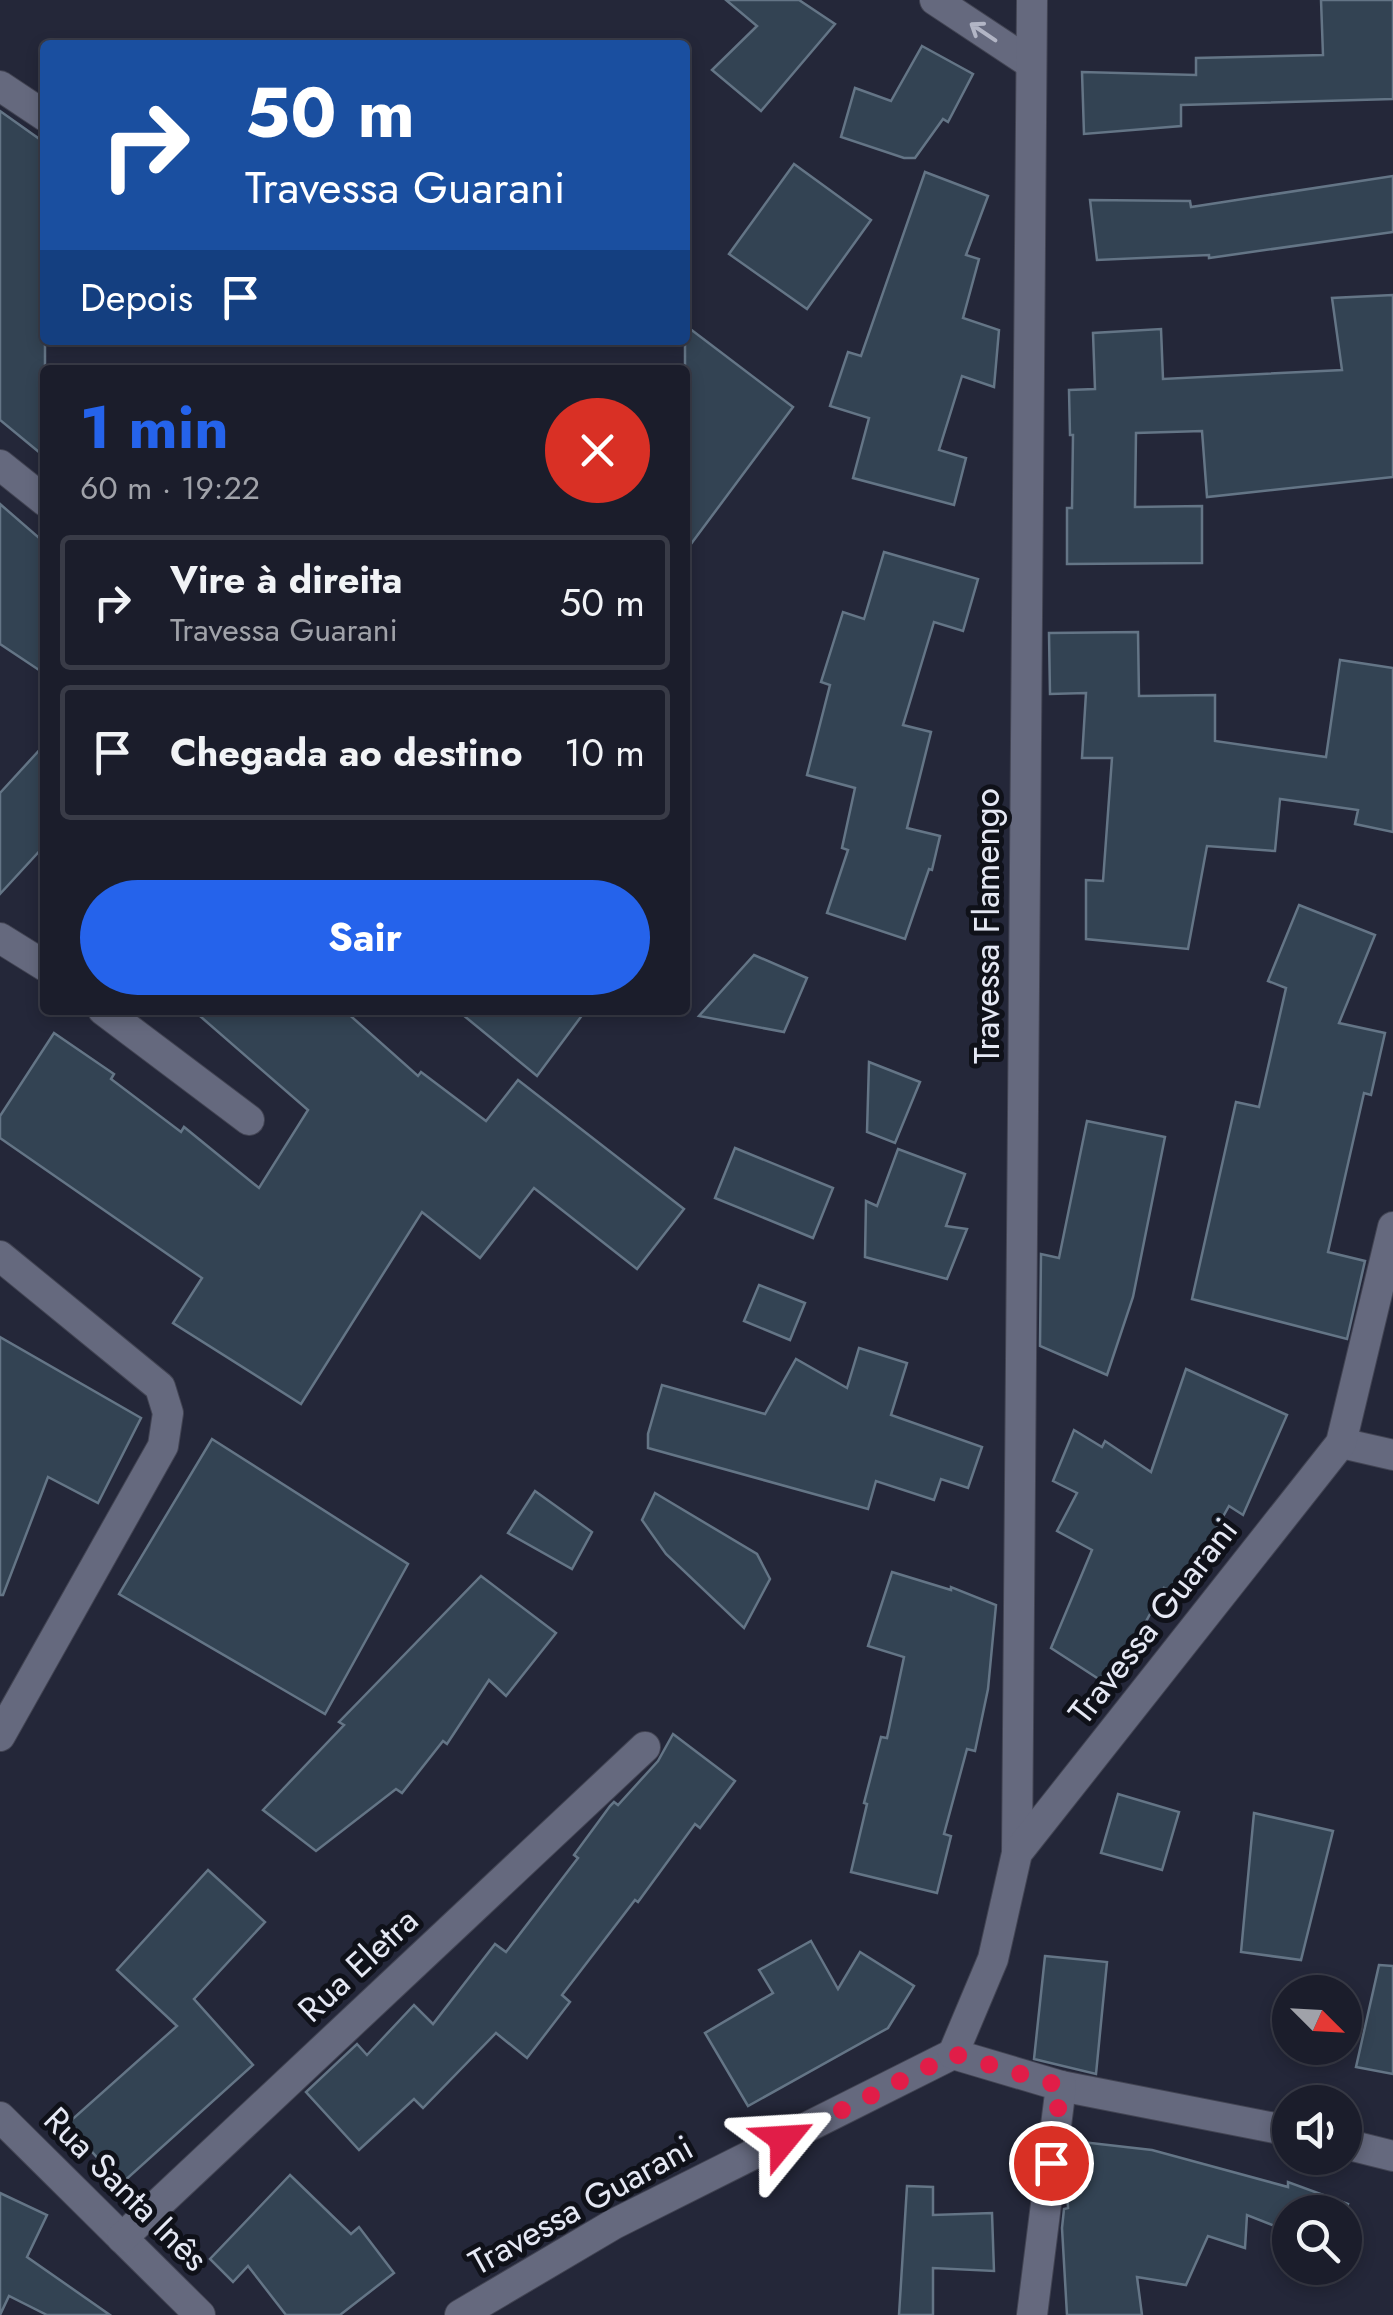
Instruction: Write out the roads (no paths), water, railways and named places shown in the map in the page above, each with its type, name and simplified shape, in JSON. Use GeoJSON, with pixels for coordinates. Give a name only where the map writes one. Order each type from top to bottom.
{"type":"FeatureCollection","features":[{"type":"Feature","properties":{"kind":"street"},"geometry":{"type":"LineString","coordinates":[[935,0],[1030,63]]}},
{"type":"Feature","properties":{"kind":"street","name":"Travessa Flamengo"},"geometry":{"type":"LineString","coordinates":[[1018,1853],[1032,0]]}},
{"type":"Feature","properties":{"kind":"street"},"geometry":{"type":"LineString","coordinates":[[0,86],[40,113]]}},
{"type":"Feature","properties":{"kind":"street"},"geometry":{"type":"LineString","coordinates":[[0,466],[40,497]]}},
{"type":"Feature","properties":{"kind":"street"},"geometry":{"type":"LineString","coordinates":[[0,938],[40,963]]}},
{"type":"Feature","properties":{"kind":"street"},"geometry":{"type":"LineString","coordinates":[[110,1015],[249,1120]]}},
{"type":"Feature","properties":{"kind":"street","name":"Travessa Guarani"},"geometry":{"type":"LineString","coordinates":[[460,2315],[614,2224],[954,2054],[993,1959],[1018,1853],[1341,1443],[1393,1227]]}},
{"type":"Feature","properties":{"kind":"street"},"geometry":{"type":"LineString","coordinates":[[0,1256],[160,1387],[168,1413],[163,1446],[0,1736]]}},
{"type":"Feature","properties":{"kind":"street"},"geometry":{"type":"LineString","coordinates":[[1341,1443],[1393,1455]]}},
{"type":"Feature","properties":{"kind":"street","name":"Rua Eletra"},"geometry":{"type":"LineString","coordinates":[[122,2238],[645,1747]]}},
{"type":"Feature","properties":{"kind":"street"},"geometry":{"type":"LineString","coordinates":[[954,2054],[1061,2086],[1272,2127]]}},
{"type":"Feature","properties":{"kind":"street"},"geometry":{"type":"LineString","coordinates":[[1032,2315],[1061,2086]]}},
{"type":"Feature","properties":{"kind":"street","name":"Rua Santa Inês"},"geometry":{"type":"LineString","coordinates":[[0,2117],[200,2315]]}},
{"type":"Feature","properties":{"kind":"street"},"geometry":{"type":"LineString","coordinates":[[1362,2148],[1393,2156]]}}]}
